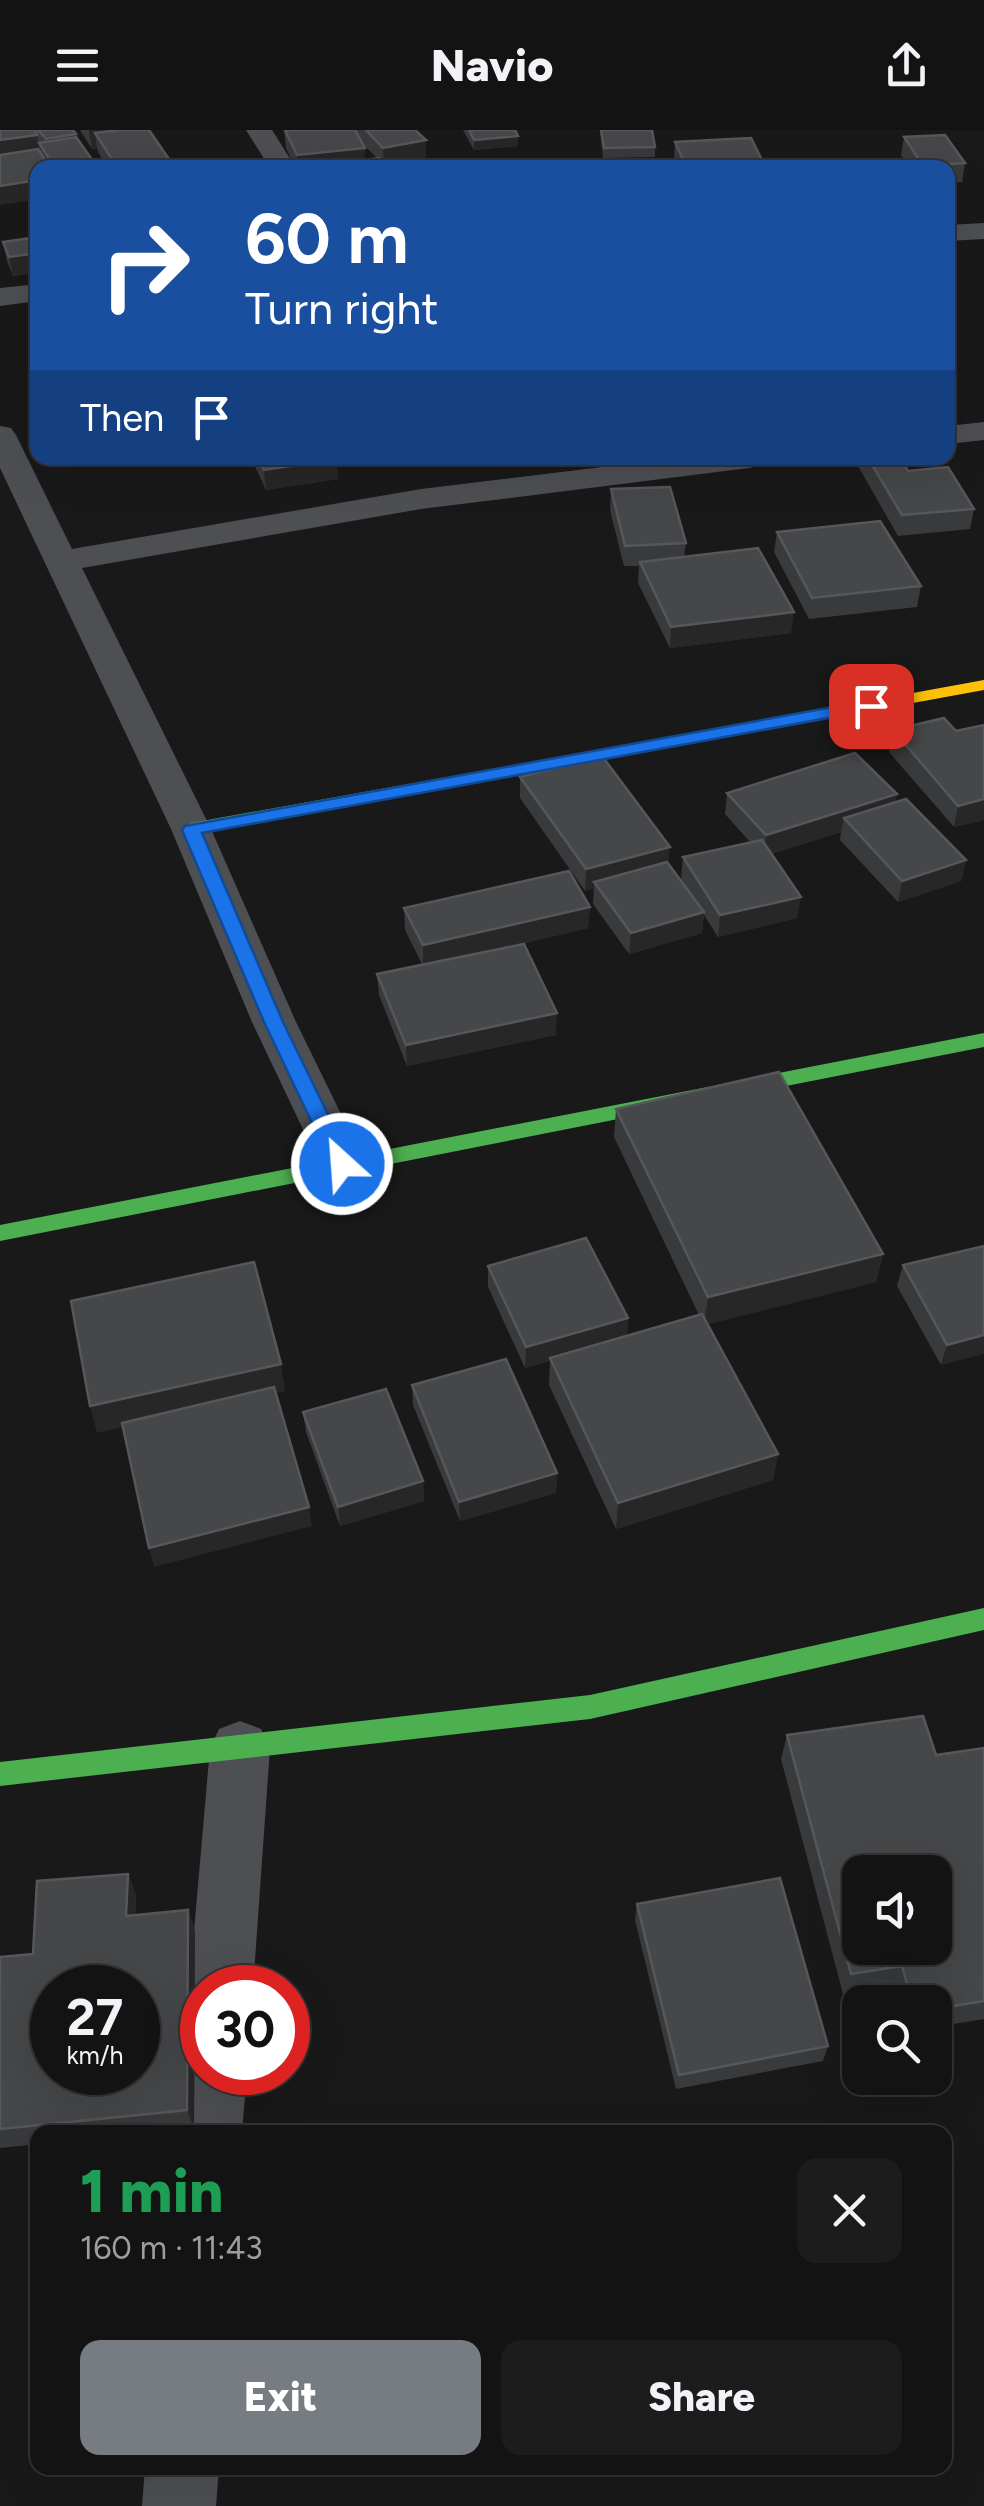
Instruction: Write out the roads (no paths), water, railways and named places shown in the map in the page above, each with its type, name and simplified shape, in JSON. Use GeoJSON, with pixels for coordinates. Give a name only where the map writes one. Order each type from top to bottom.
{"type":"FeatureCollection","features":[{"type":"Feature","properties":{"kind":"street"},"geometry":{"type":"LineString","coordinates":[[259,130],[278,160]]}},
{"type":"Feature","properties":{"kind":"street"},"geometry":{"type":"LineString","coordinates":[[955,232],[984,231]]}},
{"type":"Feature","properties":{"kind":"street"},"geometry":{"type":"LineString","coordinates":[[0,297],[30,293]]}},
{"type":"Feature","properties":{"kind":"street"},"geometry":{"type":"LineString","coordinates":[[955,434],[984,431]]}},
{"type":"Feature","properties":{"kind":"street"},"geometry":{"type":"LineString","coordinates":[[0,435],[191,830],[274,1022],[342,1164]]}},
{"type":"Feature","properties":{"kind":"street"},"geometry":{"type":"LineString","coordinates":[[64,562],[420,499],[693,465]]}},
{"type":"Feature","properties":{"kind":"street"},"geometry":{"type":"LineString","coordinates":[[191,830],[984,685]]}},
{"type":"Feature","properties":{"kind":"street"},"geometry":{"type":"LineString","coordinates":[[0,1234],[984,1040]]}},
{"type":"Feature","properties":{"kind":"street"},"geometry":{"type":"LineString","coordinates":[[0,1774],[590,1707],[984,1619]]}},
{"type":"Feature","properties":{"kind":"street"},"geometry":{"type":"LineString","coordinates":[[222,1965],[240,1748]]}},
{"type":"Feature","properties":{"kind":"street"},"geometry":{"type":"LineString","coordinates":[[210,2125],[212,2095]]}},
{"type":"Feature","properties":{"kind":"street"},"geometry":{"type":"LineString","coordinates":[[179,2506],[181,2475]]}}]}
